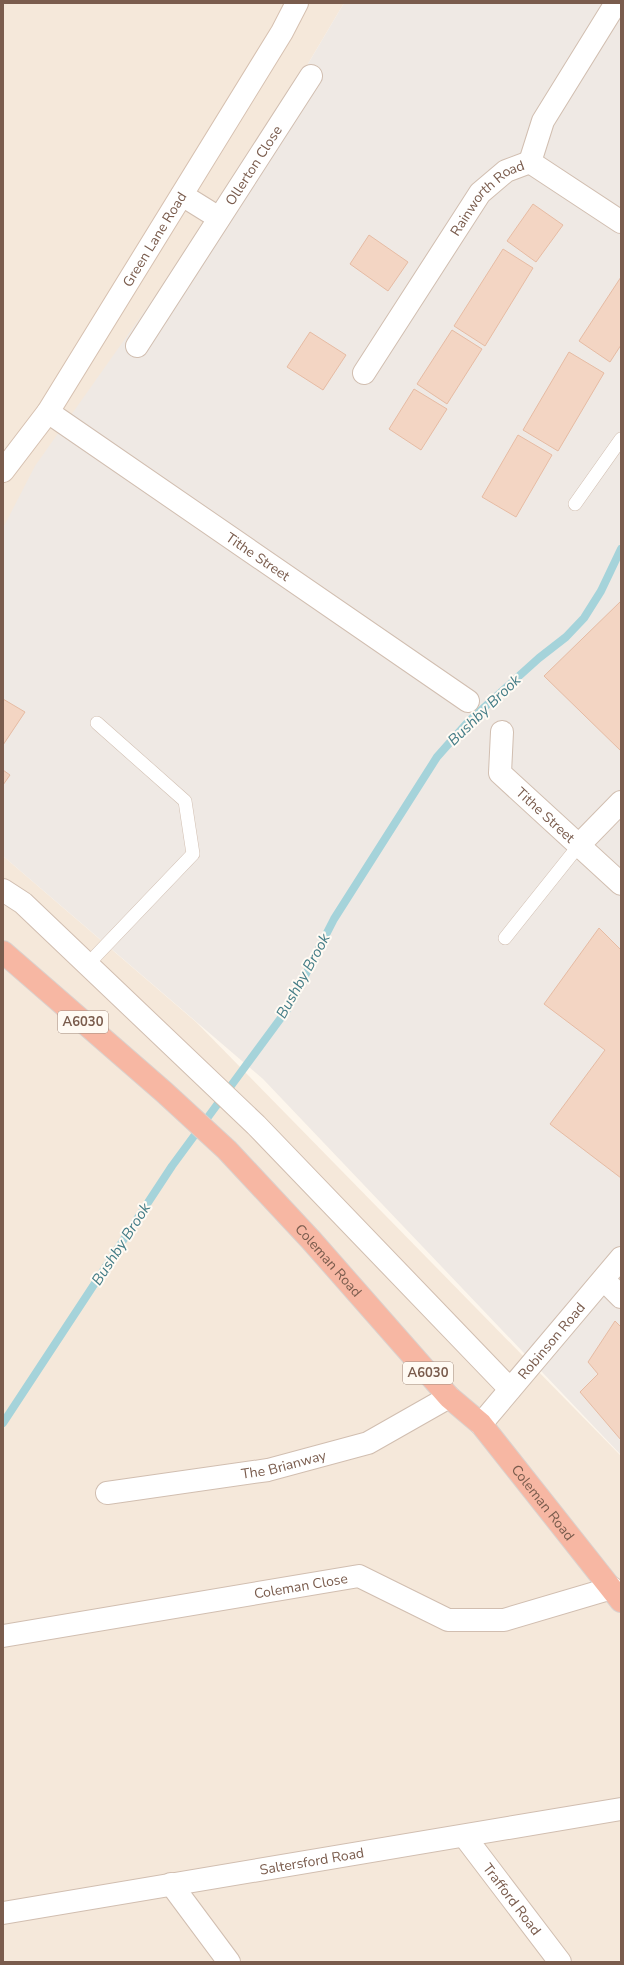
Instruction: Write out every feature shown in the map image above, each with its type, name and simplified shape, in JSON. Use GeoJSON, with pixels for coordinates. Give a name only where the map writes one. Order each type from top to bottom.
{"type":"FeatureCollection","features":[{"type":"Feature","properties":{"kind":"highway","name":"Coleman Road"},"geometry":{"type":"LineString","coordinates":[[3,952],[164,1092],[227,1150],[311,1240],[449,1397],[482,1424],[616,1594]]}},
{"type":"Feature","properties":{"kind":"street","name":"Green Lane Road"},"geometry":{"type":"LineString","coordinates":[[3,470],[48,412],[282,32],[297,3]]}},
{"type":"Feature","properties":{"kind":"street","name":"Rainworth Road"},"geometry":{"type":"LineString","coordinates":[[364,373],[480,193],[506,170],[530,162],[543,121],[616,3]]}},
{"type":"Feature","properties":{"kind":"street","name":"Ollerton Close"},"geometry":{"type":"LineString","coordinates":[[182,195],[219,218],[310,76]]}},
{"type":"Feature","properties":{"kind":"street"},"geometry":{"type":"LineString","coordinates":[[530,162],[621,222]]}},
{"type":"Feature","properties":{"kind":"street"},"geometry":{"type":"LineString","coordinates":[[137,346],[219,218]]}},
{"type":"Feature","properties":{"kind":"street","name":"Tithe Street"},"geometry":{"type":"LineString","coordinates":[[48,412],[468,701]]}},
{"type":"Feature","properties":{"kind":"street","name":"Tithe Street"},"geometry":{"type":"LineString","coordinates":[[502,732],[500,773],[580,844],[621,884]]}},
{"type":"Feature","properties":{"kind":"street"},"geometry":{"type":"LineString","coordinates":[[580,844],[621,802]]}},
{"type":"Feature","properties":{"kind":"street"},"geometry":{"type":"LineString","coordinates":[[3,890],[23,903],[256,1125],[510,1389]]}},
{"type":"Feature","properties":{"kind":"street","name":"Robinson Road"},"geometry":{"type":"LineString","coordinates":[[482,1424],[621,1258]]}},
{"type":"Feature","properties":{"kind":"street"},"geometry":{"type":"LineString","coordinates":[[604,1280],[621,1297]]}},
{"type":"Feature","properties":{"kind":"street","name":"The Brianway"},"geometry":{"type":"LineString","coordinates":[[107,1493],[268,1470],[368,1443],[449,1397]]}},
{"type":"Feature","properties":{"kind":"street","name":"Coleman Close"},"geometry":{"type":"LineString","coordinates":[[3,1636],[358,1576],[448,1620],[504,1620],[616,1594]]}},
{"type":"Feature","properties":{"kind":"street","name":"Saltersford Road"},"geometry":{"type":"LineString","coordinates":[[3,1913],[171,1884],[464,1837],[621,1809]]}},
{"type":"Feature","properties":{"kind":"street","name":"Trafford Road"},"geometry":{"type":"LineString","coordinates":[[464,1837],[560,1962]]}},
{"type":"Feature","properties":{"kind":"street"},"geometry":{"type":"LineString","coordinates":[[171,1884],[229,1962]]}},
{"type":"Feature","properties":{"kind":"lane"},"geometry":{"type":"LineString","coordinates":[[574,504],[621,439]]}},
{"type":"Feature","properties":{"kind":"lane"},"geometry":{"type":"LineString","coordinates":[[88,964],[193,854],[185,801],[97,723]]}},
{"type":"Feature","properties":{"kind":"lane"},"geometry":{"type":"LineString","coordinates":[[505,938],[580,844]]}},
{"type":"Feature","properties":{"kind":"shaded area"},"geometry":{"type":"Polygon","coordinates":[[[3,3],[344,3],[248,165],[3,528],[3,3]]]}},
{"type":"Feature","properties":{"kind":"shaded area"},"geometry":{"type":"Polygon","coordinates":[[[344,3],[621,3],[621,1455],[263,1079],[3,856],[3,528],[35,466],[248,165],[344,3]]]}},
{"type":"Feature","properties":{"kind":"shaded area"},"geometry":{"type":"Polygon","coordinates":[[[3,856],[196,1022],[621,1456],[621,1962],[3,1962],[3,856]]]}},
{"type":"Feature","properties":{"kind":"building"},"geometry":{"type":"Polygon","coordinates":[[[533,204],[563,225],[536,262],[507,241],[533,204]]]}},
{"type":"Feature","properties":{"kind":"building"},"geometry":{"type":"Polygon","coordinates":[[[369,235],[408,262],[388,291],[350,264],[369,235]]]}},
{"type":"Feature","properties":{"kind":"building"},"geometry":{"type":"Polygon","coordinates":[[[503,249],[533,268],[485,346],[454,326],[503,249]]]}},
{"type":"Feature","properties":{"kind":"building"},"geometry":{"type":"Polygon","coordinates":[[[621,277],[621,345],[610,362],[579,341],[621,277]]]}},
{"type":"Feature","properties":{"kind":"building"},"geometry":{"type":"Polygon","coordinates":[[[452,330],[482,349],[447,404],[417,384],[452,330]]]}},
{"type":"Feature","properties":{"kind":"building"},"geometry":{"type":"Polygon","coordinates":[[[310,332],[346,355],[323,390],[287,367],[310,332]]]}},
{"type":"Feature","properties":{"kind":"building"},"geometry":{"type":"Polygon","coordinates":[[[569,352],[604,373],[558,451],[523,430],[569,352]]]}},
{"type":"Feature","properties":{"kind":"building"},"geometry":{"type":"Polygon","coordinates":[[[414,389],[447,409],[421,450],[389,429],[414,389]]]}},
{"type":"Feature","properties":{"kind":"building"},"geometry":{"type":"Polygon","coordinates":[[[518,435],[552,455],[516,517],[482,497],[518,435]]]}},
{"type":"Feature","properties":{"kind":"building"},"geometry":{"type":"Polygon","coordinates":[[[621,601],[621,751],[544,676],[621,601]]]}},
{"type":"Feature","properties":{"kind":"building"},"geometry":{"type":"Polygon","coordinates":[[[3,699],[25,712],[3,745],[3,699]]]}},
{"type":"Feature","properties":{"kind":"building"},"geometry":{"type":"Polygon","coordinates":[[[3,770],[10,775],[3,785],[3,770]]]}},
{"type":"Feature","properties":{"kind":"building"},"geometry":{"type":"Polygon","coordinates":[[[599,928],[621,950],[621,1178],[550,1124],[605,1050],[544,1004],[599,928]]]}},
{"type":"Feature","properties":{"kind":"building"},"geometry":{"type":"Polygon","coordinates":[[[615,1321],[621,1327],[621,1440],[580,1392],[598,1374],[588,1362],[615,1321]]]}},
{"type":"Feature","properties":{"kind":"waterway","name":"Bushby Brook"},"geometry":{"type":"LineString","coordinates":[[3,1423],[172,1166],[289,1007],[334,919],[437,757],[468,722],[539,658],[566,637],[584,618],[601,591],[621,549]]}}]}
